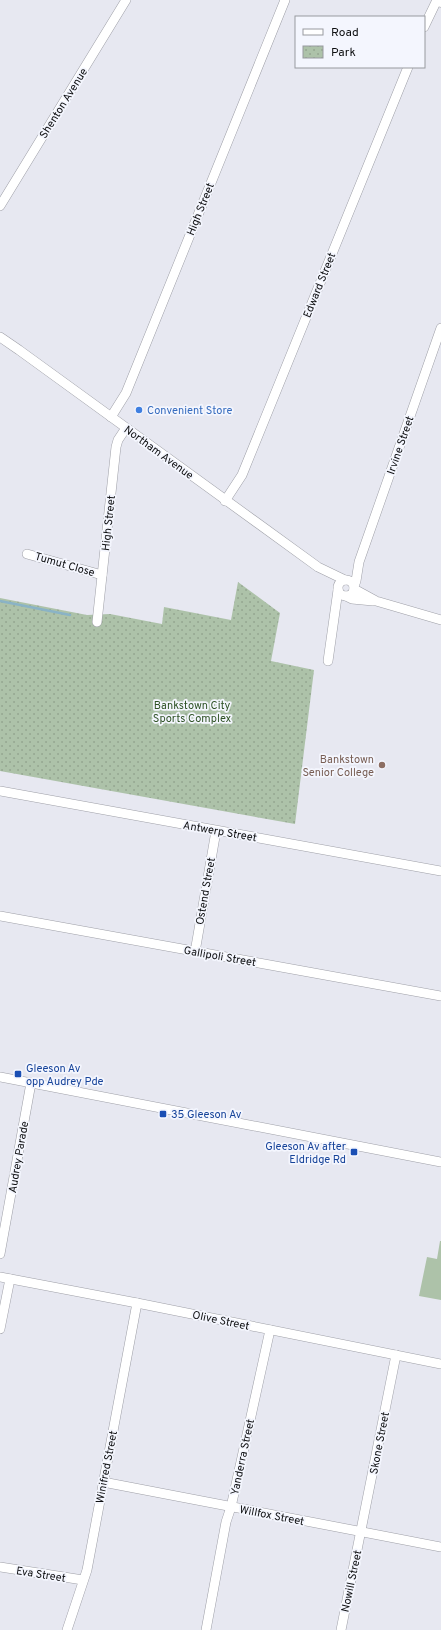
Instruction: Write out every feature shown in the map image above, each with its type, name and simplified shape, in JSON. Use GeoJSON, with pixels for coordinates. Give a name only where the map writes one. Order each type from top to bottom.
{"type":"FeatureCollection","features":[{"type":"Feature","properties":{"kind":"street","name":"Shenton Avenue"},"geometry":{"type":"LineString","coordinates":[[0,206],[126,0]]}},
{"type":"Feature","properties":{"kind":"street","name":"High Street"},"geometry":{"type":"LineString","coordinates":[[111,417],[126,393],[285,0]]}},
{"type":"Feature","properties":{"kind":"street"},"geometry":{"type":"LineString","coordinates":[[425,25],[439,0]]}},
{"type":"Feature","properties":{"kind":"street","name":"Edward Street"},"geometry":{"type":"LineString","coordinates":[[225,501],[242,475],[408,68]]}},
{"type":"Feature","properties":{"kind":"street","name":"Irvine Street"},"geometry":{"type":"LineString","coordinates":[[354,588],[359,562],[441,328]]}},
{"type":"Feature","properties":{"kind":"street","name":"Northam Avenue"},"geometry":{"type":"LineString","coordinates":[[0,337],[318,568],[342,592]]}},
{"type":"Feature","properties":{"kind":"street","name":"High Street"},"geometry":{"type":"LineString","coordinates":[[97,622],[116,447],[118,440],[126,428]]}},
{"type":"Feature","properties":{"kind":"street","name":"Tumut Close"},"geometry":{"type":"LineString","coordinates":[[27,554],[102,575]]}},
{"type":"Feature","properties":{"kind":"street","name":"Irvine Street"},"geometry":{"type":"LineString","coordinates":[[345,580],[359,562]]}},
{"type":"Feature","properties":{"kind":"street","name":"Northam Avenue"},"geometry":{"type":"LineString","coordinates":[[318,568],[345,580]]}},
{"type":"Feature","properties":{"kind":"street"},"geometry":{"type":"LineString","coordinates":[[328,661],[336,614],[342,592],[340,582],[345,580],[351,582],[354,588],[376,601]]}},
{"type":"Feature","properties":{"kind":"street"},"geometry":{"type":"LineString","coordinates":[[342,592],[351,594],[354,588]]}},
{"type":"Feature","properties":{"kind":"street"},"geometry":{"type":"LineString","coordinates":[[342,592],[352,599],[376,601],[441,620]]}},
{"type":"Feature","properties":{"kind":"street","name":"Antwerp Street"},"geometry":{"type":"LineString","coordinates":[[0,791],[441,871]]}},
{"type":"Feature","properties":{"kind":"street","name":"Ostend Street"},"geometry":{"type":"LineString","coordinates":[[194,952],[216,831]]}},
{"type":"Feature","properties":{"kind":"street","name":"Gallipoli Street"},"geometry":{"type":"LineString","coordinates":[[0,916],[441,996]]}},
{"type":"Feature","properties":{"kind":"street"},"geometry":{"type":"LineString","coordinates":[[0,1077],[441,1162]]}},
{"type":"Feature","properties":{"kind":"street","name":"Audrey Parade"},"geometry":{"type":"LineString","coordinates":[[0,1254],[31,1082]]}},
{"type":"Feature","properties":{"kind":"street","name":"Olive Street"},"geometry":{"type":"LineString","coordinates":[[0,1277],[441,1364]]}},
{"type":"Feature","properties":{"kind":"street"},"geometry":{"type":"LineString","coordinates":[[0,1330],[10,1279]]}},
{"type":"Feature","properties":{"kind":"street","name":"Winifred Street"},"geometry":{"type":"LineString","coordinates":[[67,1630],[87,1570],[137,1303]]}},
{"type":"Feature","properties":{"kind":"street","name":"Yanderra Street"},"geometry":{"type":"LineString","coordinates":[[206,1630],[226,1522],[231,1507],[270,1330]]}},
{"type":"Feature","properties":{"kind":"street","name":"Skone Street"},"geometry":{"type":"LineString","coordinates":[[362,1532],[396,1355]]}},
{"type":"Feature","properties":{"kind":"street","name":"Willfox Street"},"geometry":{"type":"LineString","coordinates":[[103,1482],[441,1547]]}},
{"type":"Feature","properties":{"kind":"street","name":"Nowill Street"},"geometry":{"type":"LineString","coordinates":[[341,1630],[362,1532]]}},
{"type":"Feature","properties":{"kind":"street","name":"Eva Street"},"geometry":{"type":"LineString","coordinates":[[0,1567],[83,1580]]}},
{"type":"Feature","properties":{"kind":"green space","name":"Bankstown City Sports Complex"},"geometry":{"type":"Polygon","coordinates":[[[238,582],[280,613],[271,661],[314,670],[295,824],[0,771],[0,598],[87,615],[110,614],[162,624],[164,607],[231,620],[238,582]]]}},
{"type":"Feature","properties":{"kind":"green space"},"geometry":{"type":"Polygon","coordinates":[[[440,1241],[441,1300],[419,1296],[427,1257],[437,1259],[440,1241]]]}},
{"type":"Feature","properties":{"kind":"waterway"},"geometry":{"type":"LineString","coordinates":[[0,601],[70,615]]}},
{"type":"Feature","properties":{"kind":"place","name":"Convenient Store"},"geometry":{"type":"Point","coordinates":[139,410]}},
{"type":"Feature","properties":{"kind":"place","name":"Bankstown Senior College"},"geometry":{"type":"Point","coordinates":[382,765]}},
{"type":"Feature","properties":{"kind":"place","name":"Gleeson Av opp Audrey Pde"},"geometry":{"type":"Point","coordinates":[18,1074]}},
{"type":"Feature","properties":{"kind":"place","name":"35 Gleeson Av"},"geometry":{"type":"Point","coordinates":[163,1114]}},
{"type":"Feature","properties":{"kind":"place","name":"Gleeson Av after Eldridge Rd"},"geometry":{"type":"Point","coordinates":[354,1152]}}]}
